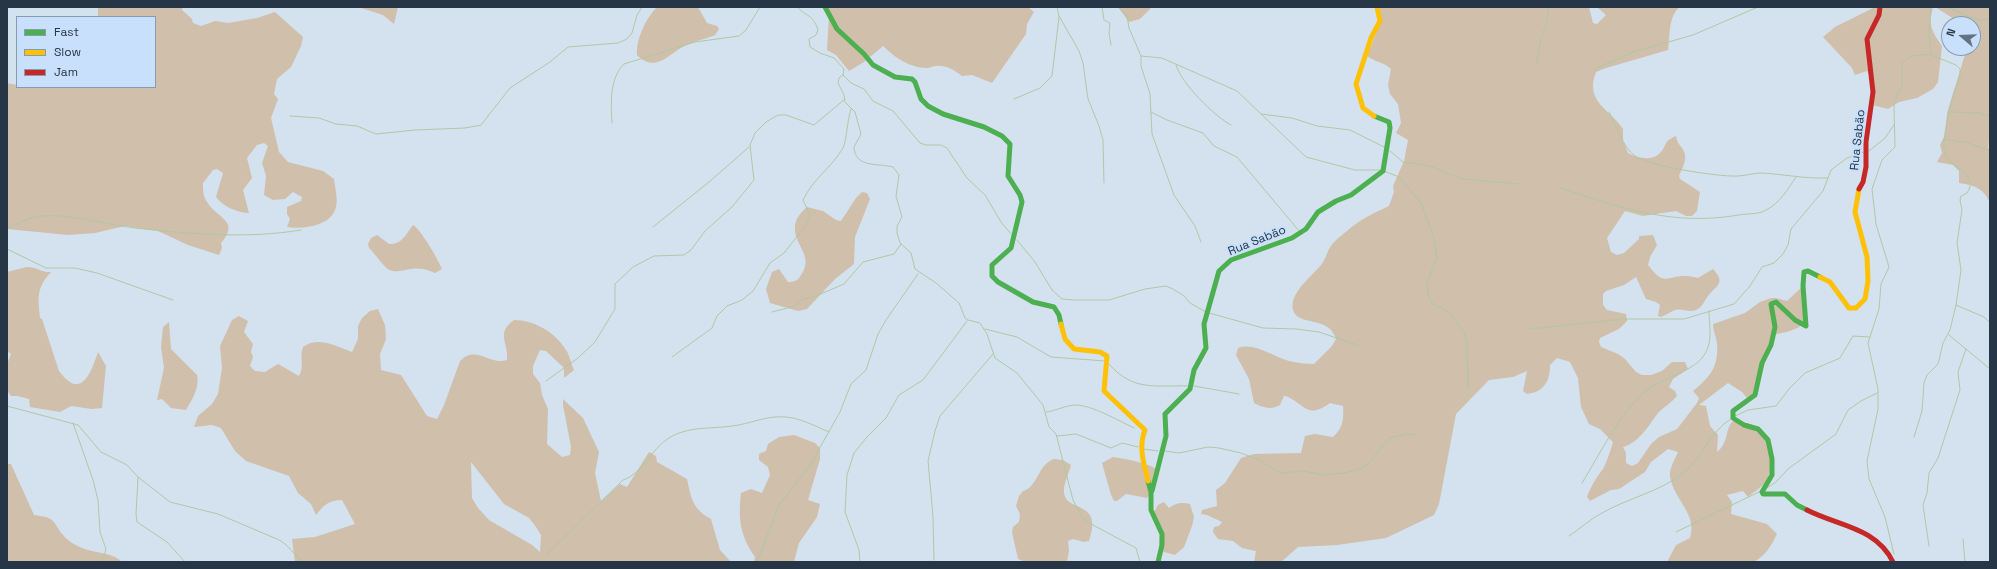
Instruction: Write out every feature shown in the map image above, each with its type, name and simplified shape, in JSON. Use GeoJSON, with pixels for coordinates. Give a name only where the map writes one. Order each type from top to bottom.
{"type":"FeatureCollection","features":[{"type":"Feature","properties":{"kind":"street"},"geometry":{"type":"LineString","coordinates":[[825,7],[836,29],[864,54],[873,65],[895,78],[912,79],[915,82],[921,99],[928,106],[943,114],[974,123],[1002,136],[1008,141],[1011,147],[1008,176],[1022,198],[1012,245],[992,265],[993,277],[998,284],[1014,290],[1033,302],[1049,304],[1056,308],[1059,313],[1062,331],[1070,346],[1074,349],[1105,354],[1107,370],[1104,391],[1145,430],[1142,438],[1141,453],[1151,492],[1151,510],[1162,534],[1162,545],[1158,562]]}},
{"type":"Feature","properties":{"kind":"street","name":"Rua Sabäo"},"geometry":{"type":"LineString","coordinates":[[1151,492],[1166,436],[1164,414],[1190,389],[1194,370],[1206,348],[1204,324],[1220,271],[1231,260],[1292,238],[1306,229],[1318,212],[1336,201],[1351,195],[1383,171],[1384,156],[1391,130],[1389,122],[1375,117],[1364,108],[1356,84],[1371,38],[1380,21],[1377,7]]}},
{"type":"Feature","properties":{"kind":"street","name":"Rua Sabäo"},"geometry":{"type":"LineString","coordinates":[[1880,7],[1879,15],[1868,39],[1873,92],[1866,142],[1866,167],[1863,182],[1857,192],[1854,212],[1867,257],[1868,281],[1865,299],[1856,308],[1849,308],[1830,282],[1808,271],[1804,272],[1802,279],[1807,315],[1806,326],[1803,326],[1776,302],[1771,304],[1775,327],[1771,345],[1762,363],[1755,395],[1733,411],[1733,418],[1744,425],[1758,429],[1768,440],[1772,459],[1772,475],[1762,494],[1785,494],[1799,506],[1871,536],[1890,553],[1893,562]]}},
{"type":"Feature","properties":{"kind":"shaded area"},"geometry":{"type":"Polygon","coordinates":[[[98,7],[183,7],[182,10],[192,19],[193,23],[201,26],[215,21],[228,23],[257,18],[275,12],[303,37],[301,46],[291,67],[277,79],[274,94],[278,99],[271,118],[279,152],[288,162],[323,171],[334,179],[337,203],[332,216],[314,226],[300,228],[287,227],[290,219],[287,214],[287,207],[301,201],[302,197],[293,192],[285,199],[273,200],[264,195],[266,176],[262,163],[268,146],[264,143],[257,145],[247,158],[252,178],[243,190],[249,213],[240,212],[231,208],[222,203],[216,197],[223,173],[217,169],[213,170],[203,183],[203,191],[207,202],[228,224],[229,229],[227,235],[221,243],[222,248],[219,255],[188,245],[158,231],[125,226],[95,233],[68,235],[7,229],[7,83],[16,85],[16,88],[156,88],[156,16],[98,16],[98,7]]]}},
{"type":"Feature","properties":{"kind":"shaded area"},"geometry":{"type":"Polygon","coordinates":[[[358,7],[398,7],[394,24],[383,15],[358,7]]]}},
{"type":"Feature","properties":{"kind":"shaded area"},"geometry":{"type":"Polygon","coordinates":[[[657,7],[698,7],[707,23],[717,26],[719,29],[715,35],[682,47],[663,60],[651,63],[644,61],[637,55],[638,42],[642,29],[657,7]]]}},
{"type":"Feature","properties":{"kind":"shaded area"},"geometry":{"type":"Polygon","coordinates":[[[823,7],[1028,7],[1034,12],[1027,24],[1026,34],[992,83],[972,75],[962,76],[943,66],[921,68],[914,66],[897,58],[883,46],[864,62],[849,71],[836,55],[827,50],[829,15],[823,7]]]}},
{"type":"Feature","properties":{"kind":"shaded area"},"geometry":{"type":"Polygon","coordinates":[[[1118,7],[1152,7],[1140,19],[1129,22],[1118,7]]]}},
{"type":"Feature","properties":{"kind":"shaded area"},"geometry":{"type":"Polygon","coordinates":[[[1378,7],[1589,7],[1593,23],[1597,24],[1606,15],[1597,7],[1680,7],[1673,15],[1671,21],[1668,50],[1596,72],[1593,82],[1593,91],[1600,105],[1618,122],[1623,129],[1623,140],[1628,153],[1640,158],[1654,157],[1661,152],[1667,141],[1676,136],[1685,155],[1685,162],[1679,176],[1680,179],[1700,192],[1697,211],[1692,216],[1686,216],[1676,211],[1643,216],[1625,211],[1607,238],[1611,252],[1617,255],[1624,253],[1639,239],[1639,236],[1653,235],[1657,245],[1650,257],[1648,265],[1658,276],[1665,279],[1679,276],[1698,278],[1713,269],[1720,281],[1702,306],[1698,309],[1693,311],[1675,310],[1661,317],[1658,316],[1660,305],[1646,299],[1636,277],[1624,285],[1606,291],[1603,294],[1603,305],[1607,310],[1626,314],[1627,321],[1619,329],[1600,338],[1599,342],[1601,347],[1618,354],[1625,359],[1636,372],[1642,375],[1651,375],[1662,371],[1672,362],[1685,362],[1688,369],[1673,379],[1669,387],[1675,391],[1677,396],[1658,413],[1639,437],[1629,445],[1623,447],[1626,453],[1626,463],[1632,466],[1638,463],[1651,444],[1659,437],[1677,429],[1697,403],[1699,398],[1693,391],[1709,376],[1715,365],[1717,343],[1713,324],[1745,313],[1760,302],[1771,298],[1787,301],[1802,287],[1805,309],[1804,322],[1795,329],[1773,335],[1756,394],[1747,398],[1742,392],[1728,383],[1699,405],[1706,406],[1710,426],[1718,435],[1717,452],[1724,444],[1730,424],[1733,421],[1753,425],[1763,433],[1767,439],[1771,461],[1769,476],[1766,481],[1760,488],[1748,497],[1743,491],[1727,495],[1732,502],[1731,514],[1767,524],[1777,534],[1768,550],[1754,562],[1667,562],[1676,545],[1690,538],[1692,529],[1691,521],[1672,484],[1670,476],[1671,467],[1678,452],[1668,449],[1651,462],[1645,472],[1619,489],[1611,490],[1590,501],[1587,497],[1594,482],[1603,469],[1613,442],[1600,429],[1589,424],[1581,407],[1578,378],[1570,362],[1557,358],[1550,365],[1549,376],[1545,385],[1538,391],[1527,394],[1523,391],[1527,371],[1513,377],[1489,380],[1456,414],[1439,504],[1434,515],[1386,538],[1337,545],[1298,547],[1281,562],[1254,562],[1256,551],[1242,548],[1233,541],[1218,539],[1213,532],[1214,527],[1219,526],[1222,522],[1207,515],[1201,514],[1202,510],[1217,506],[1216,490],[1225,483],[1241,458],[1254,454],[1301,453],[1305,436],[1315,434],[1333,437],[1341,427],[1343,406],[1330,403],[1322,408],[1311,410],[1306,409],[1286,396],[1284,396],[1280,405],[1273,408],[1264,407],[1254,403],[1249,379],[1236,355],[1238,348],[1251,347],[1289,361],[1314,364],[1332,346],[1336,339],[1327,327],[1296,315],[1293,310],[1293,304],[1294,297],[1302,285],[1321,265],[1334,242],[1362,220],[1389,206],[1394,192],[1393,186],[1404,161],[1408,140],[1396,133],[1401,123],[1398,104],[1390,94],[1388,85],[1391,69],[1367,56],[1380,24],[1378,7]]]}},
{"type":"Feature","properties":{"kind":"shaded area"},"geometry":{"type":"Polygon","coordinates":[[[1875,7],[1933,7],[1931,24],[1941,44],[1938,82],[1933,89],[1917,98],[1899,102],[1888,109],[1872,105],[1869,75],[1867,71],[1855,75],[1852,68],[1823,37],[1835,27],[1875,7]]]}},
{"type":"Feature","properties":{"kind":"shaded area"},"geometry":{"type":"Polygon","coordinates":[[[1935,7],[1990,7],[1990,132],[1988,148],[1990,149],[1990,203],[1985,194],[1978,188],[1959,183],[1959,171],[1953,165],[1937,162],[1942,153],[1940,145],[1945,135],[1947,113],[1965,56],[1981,56],[1981,16],[1949,16],[1935,7]]]}},
{"type":"Feature","properties":{"kind":"shaded area"},"geometry":{"type":"Polygon","coordinates":[[[862,192],[867,193],[870,199],[855,237],[854,264],[835,279],[807,309],[798,311],[770,303],[766,289],[772,272],[779,269],[788,282],[792,282],[799,279],[805,268],[805,256],[795,233],[795,226],[801,213],[807,207],[823,211],[836,220],[841,221],[856,198],[862,192]]]}},
{"type":"Feature","properties":{"kind":"shaded area"},"geometry":{"type":"Polygon","coordinates":[[[413,225],[424,238],[442,269],[435,273],[421,269],[399,271],[390,270],[385,267],[369,248],[368,244],[371,238],[377,235],[389,244],[397,243],[413,225]]]}},
{"type":"Feature","properties":{"kind":"shaded area"},"geometry":{"type":"Polygon","coordinates":[[[27,267],[45,272],[51,272],[40,288],[40,318],[42,319],[59,371],[73,384],[79,384],[84,381],[88,375],[98,352],[106,366],[102,408],[92,409],[71,406],[60,412],[30,407],[29,399],[11,396],[7,390],[7,364],[11,354],[7,351],[7,272],[27,267]]]}},
{"type":"Feature","properties":{"kind":"shaded area"},"geometry":{"type":"Polygon","coordinates":[[[378,309],[385,325],[386,339],[380,354],[381,370],[401,375],[427,416],[437,419],[444,405],[460,361],[466,356],[472,355],[501,361],[507,360],[504,334],[508,325],[514,320],[529,322],[543,328],[556,338],[566,350],[574,370],[564,378],[564,368],[546,351],[540,350],[533,366],[533,374],[540,383],[542,395],[548,409],[547,444],[562,457],[570,455],[571,447],[563,399],[583,418],[599,452],[595,473],[601,501],[620,484],[627,487],[649,452],[656,456],[657,462],[687,479],[693,502],[700,511],[711,519],[720,550],[731,562],[295,562],[292,539],[315,537],[355,524],[342,500],[327,504],[316,515],[311,504],[298,493],[289,476],[246,461],[235,451],[221,428],[212,425],[194,427],[198,416],[212,404],[218,394],[222,368],[220,346],[232,320],[239,316],[248,321],[244,332],[253,344],[251,352],[253,357],[250,366],[255,371],[265,372],[278,364],[299,376],[302,369],[303,347],[315,342],[321,342],[352,352],[358,339],[358,326],[362,318],[370,311],[378,309]],[[471,462],[472,498],[478,508],[489,520],[532,545],[540,552],[541,535],[534,524],[529,518],[504,504],[471,462]]]}},
{"type":"Feature","properties":{"kind":"shaded area"},"geometry":{"type":"Polygon","coordinates":[[[169,322],[171,349],[197,375],[198,380],[193,398],[186,410],[171,408],[162,399],[157,400],[164,368],[161,347],[163,327],[169,322]]]}},
{"type":"Feature","properties":{"kind":"shaded area"},"geometry":{"type":"Polygon","coordinates":[[[794,435],[815,443],[820,448],[820,459],[808,500],[820,504],[817,517],[799,543],[794,562],[754,562],[755,557],[746,541],[741,526],[741,493],[751,489],[762,493],[770,475],[768,467],[759,460],[759,454],[766,451],[768,444],[779,437],[794,435]]]}},
{"type":"Feature","properties":{"kind":"shaded area"},"geometry":{"type":"Polygon","coordinates":[[[1113,457],[1141,463],[1156,469],[1151,492],[1147,498],[1126,494],[1117,501],[1114,501],[1102,463],[1113,457]]]}},
{"type":"Feature","properties":{"kind":"shaded area"},"geometry":{"type":"Polygon","coordinates":[[[1054,459],[1063,460],[1071,465],[1065,482],[1064,492],[1070,503],[1088,513],[1092,519],[1092,528],[1089,541],[1084,542],[1073,539],[1068,541],[1069,551],[1067,562],[1026,562],[1018,559],[1012,532],[1013,527],[1019,522],[1020,514],[1016,506],[1019,496],[1023,491],[1032,485],[1044,466],[1054,459]]]}},
{"type":"Feature","properties":{"kind":"shaded area"},"geometry":{"type":"Polygon","coordinates":[[[7,464],[11,464],[34,515],[46,517],[52,520],[64,537],[83,549],[107,554],[118,558],[122,562],[7,562],[7,464]]]}},
{"type":"Feature","properties":{"kind":"shaded area"},"geometry":{"type":"Polygon","coordinates":[[[1164,502],[1169,508],[1179,503],[1190,504],[1194,517],[1184,547],[1175,555],[1164,552],[1159,548],[1160,534],[1154,512],[1158,505],[1164,502]]]}},
{"type":"Feature","properties":{"kind":"waterway"},"geometry":{"type":"LineString","coordinates":[[290,116],[319,118],[336,124],[357,126],[376,134],[415,130],[465,128],[481,125],[510,88],[550,62],[568,47],[618,43],[627,39],[632,33],[637,15],[642,7]]}},
{"type":"Feature","properties":{"kind":"waterway"},"geometry":{"type":"LineString","coordinates":[[612,123],[611,100],[613,84],[619,70],[624,64],[695,42],[739,36],[746,30],[760,7]]}},
{"type":"Feature","properties":{"kind":"waterway"},"geometry":{"type":"LineString","coordinates":[[798,7],[811,17],[818,30],[816,35],[809,39],[810,47],[820,53],[834,58],[844,69],[843,75],[851,83],[864,89],[873,101],[893,111],[920,143],[926,145],[941,145],[947,148],[967,178],[985,195],[1001,222],[1011,234]]}},
{"type":"Feature","properties":{"kind":"waterway"},"geometry":{"type":"LineString","coordinates":[[1057,7],[1059,16],[1079,51],[1083,63],[1088,99],[1103,140],[1104,183]]}},
{"type":"Feature","properties":{"kind":"waterway"},"geometry":{"type":"LineString","coordinates":[[1102,7],[1104,20],[1110,23],[1109,33],[1111,45]]}},
{"type":"Feature","properties":{"kind":"waterway"},"geometry":{"type":"LineString","coordinates":[[1118,7],[1127,15],[1129,28],[1141,56],[1141,66],[1150,94],[1152,134],[1174,195],[1195,226],[1201,242]]}},
{"type":"Feature","properties":{"kind":"waterway"},"geometry":{"type":"LineString","coordinates":[[1536,65],[1541,39],[1548,18],[1548,7]]}},
{"type":"Feature","properties":{"kind":"waterway"},"geometry":{"type":"LineString","coordinates":[[1595,69],[1633,52],[1693,35],[1758,7]]}},
{"type":"Feature","properties":{"kind":"waterway"},"geometry":{"type":"LineString","coordinates":[[1931,7],[1929,32],[1931,54]]}},
{"type":"Feature","properties":{"kind":"waterway"},"geometry":{"type":"LineString","coordinates":[[1946,7],[1978,20],[1990,19]]}},
{"type":"Feature","properties":{"kind":"waterway"},"geometry":{"type":"LineString","coordinates":[[1014,99],[1040,88],[1052,76],[1059,17]]}},
{"type":"Feature","properties":{"kind":"waterway"},"geometry":{"type":"LineString","coordinates":[[1894,554],[1885,517],[1869,479],[1867,461],[1878,409],[1878,389],[1868,343],[1879,309],[1881,284],[1889,267],[1876,224],[1872,189],[1882,160],[1895,147],[1894,107],[1895,100],[1902,86],[1902,63],[1911,56],[1931,54]]}},
{"type":"Feature","properties":{"kind":"waterway"},"geometry":{"type":"LineString","coordinates":[[1914,437],[1922,411],[1924,383],[1927,375],[1938,364],[1943,343],[1950,330],[1956,305],[1961,270],[1957,243],[1962,210],[1960,200],[1961,196],[1967,193],[1970,186],[1970,180],[1950,161],[1944,150],[1944,138],[1947,121],[1959,78],[1960,69],[1956,65],[1931,55]]}},
{"type":"Feature","properties":{"kind":"waterway"},"geometry":{"type":"LineString","coordinates":[[1141,56],[1162,58],[1237,91],[1306,157],[1355,170],[1381,170]]}},
{"type":"Feature","properties":{"kind":"waterway"},"geometry":{"type":"LineString","coordinates":[[1176,65],[1184,81],[1191,90],[1207,107],[1231,125]]}},
{"type":"Feature","properties":{"kind":"waterway"},"geometry":{"type":"LineString","coordinates":[[843,75],[839,78],[838,83],[844,95],[845,102],[855,112],[861,134],[854,147],[855,154],[863,162],[893,167],[899,175],[896,196],[902,217],[897,226],[897,233],[900,243],[911,253],[915,269],[936,283],[959,303],[965,318],[980,323],[987,334],[995,358],[1017,373],[1043,405],[1049,427],[1056,434],[1073,500],[1082,517],[1091,524],[1136,548],[1140,562]]}},
{"type":"Feature","properties":{"kind":"waterway"},"geometry":{"type":"LineString","coordinates":[[546,381],[578,358],[595,342],[615,309],[615,284],[633,267],[654,256],[684,255],[691,250],[705,231],[732,207],[754,180],[750,145],[755,133],[766,122],[778,115],[786,115],[814,125],[845,99]]}},
{"type":"Feature","properties":{"kind":"waterway"},"geometry":{"type":"LineString","coordinates":[[672,357],[712,328],[717,316],[727,306],[742,300],[753,291],[770,263],[784,253],[807,224],[810,215],[803,200],[812,186],[839,155],[843,148],[851,109]]}},
{"type":"Feature","properties":{"kind":"waterway"},"geometry":{"type":"LineString","coordinates":[[1151,112],[1167,120],[1203,133],[1214,146],[1237,157],[1300,232]]}},
{"type":"Feature","properties":{"kind":"waterway"},"geometry":{"type":"LineString","coordinates":[[1609,112],[1627,147],[1635,156],[1643,160],[1668,167],[1728,176],[1761,173],[1811,178],[1828,178]]}},
{"type":"Feature","properties":{"kind":"waterway"},"geometry":{"type":"LineString","coordinates":[[1951,112],[1979,113],[1990,116]]}},
{"type":"Feature","properties":{"kind":"waterway"},"geometry":{"type":"LineString","coordinates":[[1261,114],[1292,118],[1317,126],[1350,130],[1386,148]]}},
{"type":"Feature","properties":{"kind":"waterway"},"geometry":{"type":"LineString","coordinates":[[1869,151],[1885,138],[1894,125]]}},
{"type":"Feature","properties":{"kind":"waterway"},"geometry":{"type":"LineString","coordinates":[[1945,139],[1968,143],[1990,151]]}},
{"type":"Feature","properties":{"kind":"waterway"},"geometry":{"type":"LineString","coordinates":[[653,227],[709,182],[749,147]]}},
{"type":"Feature","properties":{"kind":"waterway"},"geometry":{"type":"LineString","coordinates":[[1390,151],[1403,162],[1430,166],[1462,179],[1520,184]]}},
{"type":"Feature","properties":{"kind":"waterway"},"geometry":{"type":"LineString","coordinates":[[1530,329],[1623,319],[1684,319],[1734,304],[1750,286],[1762,267],[1774,263],[1783,254],[1788,245],[1791,229],[1823,191],[1831,170],[1847,158],[1864,152]]}},
{"type":"Feature","properties":{"kind":"waterway"},"geometry":{"type":"LineString","coordinates":[[1384,171],[1399,177],[1421,203],[1434,238],[1437,257],[1427,283],[1429,298],[1432,303],[1450,313],[1464,333],[1467,343],[1468,389]]}},
{"type":"Feature","properties":{"kind":"waterway"},"geometry":{"type":"LineString","coordinates":[[1561,188],[1606,203],[1649,214],[1670,217],[1715,218],[1763,212],[1780,200],[1796,177]]}},
{"type":"Feature","properties":{"kind":"waterway"},"geometry":{"type":"LineString","coordinates":[[7,228],[41,216],[62,216],[135,228],[197,234],[239,235],[281,233],[301,230]]}},
{"type":"Feature","properties":{"kind":"waterway"},"geometry":{"type":"LineString","coordinates":[[1017,240],[1035,262],[1052,290],[1062,299],[1109,300],[1145,289],[1166,286],[1184,296],[1190,303],[1206,312]]}},
{"type":"Feature","properties":{"kind":"waterway"},"geometry":{"type":"LineString","coordinates":[[772,312],[795,306],[801,300],[816,296],[844,284],[863,262],[894,254],[901,244]]}},
{"type":"Feature","properties":{"kind":"waterway"},"geometry":{"type":"LineString","coordinates":[[7,249],[46,268],[75,268],[97,273],[173,300]]}},
{"type":"Feature","properties":{"kind":"waterway"},"geometry":{"type":"LineString","coordinates":[[757,562],[779,505],[810,465],[840,412],[851,384],[866,370],[878,334],[918,274]]}},
{"type":"Feature","properties":{"kind":"waterway"},"geometry":{"type":"LineString","coordinates":[[1956,305],[1984,317],[1990,323]]}},
{"type":"Feature","properties":{"kind":"waterway"},"geometry":{"type":"LineString","coordinates":[[1582,483],[1619,421],[1637,399],[1653,386],[1684,371],[1702,358],[1706,352],[1709,341],[1709,311]]}},
{"type":"Feature","properties":{"kind":"waterway"},"geometry":{"type":"LineString","coordinates":[[1209,313],[1263,328],[1297,329],[1319,332],[1360,346]]}},
{"type":"Feature","properties":{"kind":"waterway"},"geometry":{"type":"LineString","coordinates":[[860,562],[859,550],[845,512],[847,475],[854,453],[867,437],[886,418],[899,395],[923,380],[967,321]]}},
{"type":"Feature","properties":{"kind":"waterway"},"geometry":{"type":"LineString","coordinates":[[985,329],[1017,337],[1051,357],[1105,361]]}},
{"type":"Feature","properties":{"kind":"waterway"},"geometry":{"type":"LineString","coordinates":[[1949,335],[1990,369]]}},
{"type":"Feature","properties":{"kind":"waterway"},"geometry":{"type":"LineString","coordinates":[[1735,416],[1748,410],[1776,406],[1789,389],[1805,373],[1840,358],[1853,336],[1869,337]]}},
{"type":"Feature","properties":{"kind":"waterway"},"geometry":{"type":"LineString","coordinates":[[1929,546],[1923,505],[1927,493],[1929,473],[1938,458],[1960,390],[1958,372],[1966,349]]}},
{"type":"Feature","properties":{"kind":"waterway"},"geometry":{"type":"LineString","coordinates":[[934,560],[933,516],[928,461],[935,431],[940,416],[993,354]]}},
{"type":"Feature","properties":{"kind":"waterway"},"geometry":{"type":"LineString","coordinates":[[1109,364],[1118,373],[1136,383],[1156,386],[1189,386]]}},
{"type":"Feature","properties":{"kind":"waterway"},"geometry":{"type":"LineString","coordinates":[[1194,386],[1239,394]]}},
{"type":"Feature","properties":{"kind":"waterway"},"geometry":{"type":"LineString","coordinates":[[1767,488],[1776,482],[1788,469],[1836,434],[1848,410],[1877,393]]}},
{"type":"Feature","properties":{"kind":"waterway"},"geometry":{"type":"LineString","coordinates":[[1046,412],[1072,405],[1082,406],[1097,410],[1134,428]]}},
{"type":"Feature","properties":{"kind":"waterway"},"geometry":{"type":"LineString","coordinates":[[7,406],[78,425],[101,452],[127,465],[138,477],[170,502],[218,514],[277,539],[285,544],[304,562]]}},
{"type":"Feature","properties":{"kind":"waterway"},"geometry":{"type":"LineString","coordinates":[[546,555],[623,480],[636,472],[657,448],[676,434],[684,431],[732,426],[772,417],[797,419],[829,432]]}},
{"type":"Feature","properties":{"kind":"waterway"},"geometry":{"type":"LineString","coordinates":[[1569,536],[1602,513],[1663,486],[1682,474],[1695,461],[1717,431],[1731,419]]}},
{"type":"Feature","properties":{"kind":"waterway"},"geometry":{"type":"LineString","coordinates":[[73,423],[93,480],[98,500],[100,532],[106,549],[102,562]]}},
{"type":"Feature","properties":{"kind":"waterway"},"geometry":{"type":"LineString","coordinates":[[1057,436],[1076,434],[1111,448],[1122,443],[1138,447]]}},
{"type":"Feature","properties":{"kind":"waterway"},"geometry":{"type":"LineString","coordinates":[[1165,451],[1179,453],[1208,447],[1219,448],[1241,453],[1257,459],[1281,473],[1303,471],[1324,475],[1344,473],[1362,468],[1368,464],[1389,438],[1407,434],[1415,435]]}},
{"type":"Feature","properties":{"kind":"waterway"},"geometry":{"type":"LineString","coordinates":[[1143,449],[1158,451]]}},
{"type":"Feature","properties":{"kind":"waterway"},"geometry":{"type":"LineString","coordinates":[[138,478],[137,522],[167,542],[185,562]]}},
{"type":"Feature","properties":{"kind":"waterway"},"geometry":{"type":"LineString","coordinates":[[1676,532],[1761,491]]}},
{"type":"Feature","properties":{"kind":"waterway"},"geometry":{"type":"LineString","coordinates":[[1963,539],[1965,562]]}},
{"type":"Feature","properties":{"kind":"traffic: fast"},"geometry":{"type":"LineString","coordinates":[[825,7],[837,29],[864,54],[873,65],[895,77],[912,79],[915,82],[921,99],[928,106],[943,114],[984,127],[1002,136],[1010,144],[1008,176],[1020,195],[1022,202],[1011,248],[992,265],[992,276],[998,282],[1033,302],[1054,307],[1059,315],[1061,324]]}},
{"type":"Feature","properties":{"kind":"traffic: fast"},"geometry":{"type":"LineString","coordinates":[[1152,491],[1166,436],[1165,414],[1190,389],[1194,370],[1206,348],[1204,324],[1219,271],[1231,260],[1292,238],[1306,229],[1318,212],[1336,201],[1351,195],[1383,171],[1390,128],[1389,122],[1374,116]]}},
{"type":"Feature","properties":{"kind":"traffic: fast"},"geometry":{"type":"LineString","coordinates":[[1807,510],[1797,505],[1785,494],[1763,494],[1762,492],[1772,475],[1772,459],[1768,440],[1758,429],[1744,425],[1733,418],[1733,411],[1755,395],[1762,363],[1771,345],[1775,327],[1771,304],[1776,302],[1795,320],[1806,326],[1803,286],[1804,272],[1808,271],[1820,277]]}},
{"type":"Feature","properties":{"kind":"traffic: fast"},"geometry":{"type":"LineString","coordinates":[[1148,481],[1151,492],[1151,510],[1162,534],[1162,545],[1158,562]]}},
{"type":"Feature","properties":{"kind":"traffic: slow"},"geometry":{"type":"LineString","coordinates":[[1374,116],[1363,108],[1356,84],[1371,38],[1380,21],[1377,7]]}},
{"type":"Feature","properties":{"kind":"traffic: slow"},"geometry":{"type":"LineString","coordinates":[[1820,277],[1830,282],[1849,308],[1856,308],[1865,299],[1868,281],[1867,257],[1855,212],[1859,189]]}},
{"type":"Feature","properties":{"kind":"traffic: slow"},"geometry":{"type":"LineString","coordinates":[[1061,324],[1065,339],[1074,349],[1100,352],[1107,356],[1104,391],[1145,430],[1142,449],[1143,462],[1148,481]]}},
{"type":"Feature","properties":{"kind":"traffic: jam"},"geometry":{"type":"LineString","coordinates":[[1859,189],[1863,182],[1866,167],[1866,142],[1873,92],[1867,39],[1879,15],[1880,7]]}},
{"type":"Feature","properties":{"kind":"traffic: jam"},"geometry":{"type":"LineString","coordinates":[[1807,510],[1866,534],[1877,541],[1886,550],[1893,562]]}}]}
